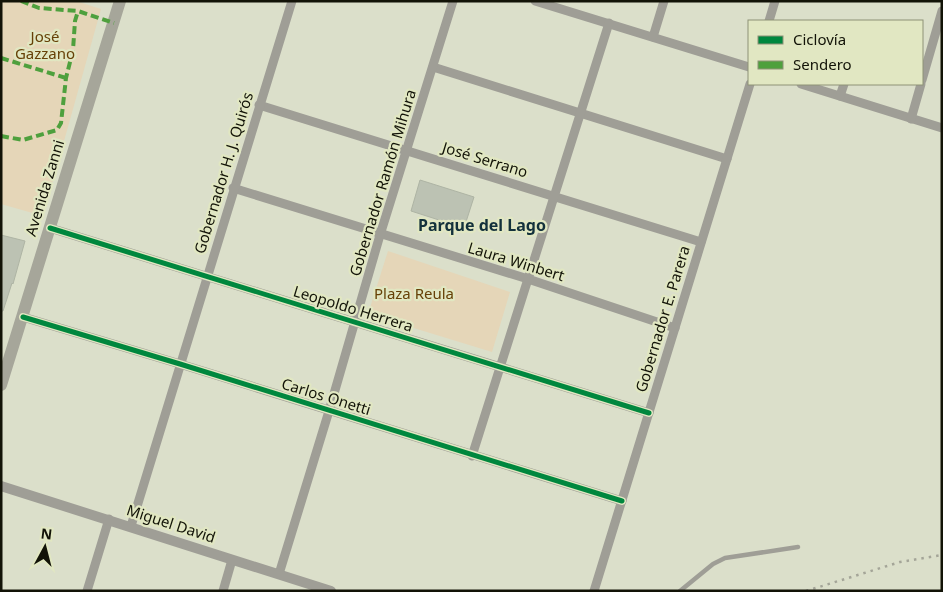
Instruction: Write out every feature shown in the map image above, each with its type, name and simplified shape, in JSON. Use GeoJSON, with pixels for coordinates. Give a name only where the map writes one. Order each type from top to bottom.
{"type":"FeatureCollection","features":[{"type":"Feature","properties":{"kind":"main road","name":"Avenida Zanni"},"geometry":{"type":"LineString","coordinates":[[1,385],[120,1]]}},
{"type":"Feature","properties":{"kind":"street","name":"Gobernador H. J. Quirós"},"geometry":{"type":"LineString","coordinates":[[131,526],[233,188],[292,1]]}},
{"type":"Feature","properties":{"kind":"street","name":"Gobernador Ramón Mihura"},"geometry":{"type":"LineString","coordinates":[[279,574],[329,411],[380,234],[453,1]]}},
{"type":"Feature","properties":{"kind":"street"},"geometry":{"type":"LineString","coordinates":[[535,1],[558,4],[609,24],[748,67]]}},
{"type":"Feature","properties":{"kind":"street"},"geometry":{"type":"LineString","coordinates":[[654,37],[664,1]]}},
{"type":"Feature","properties":{"kind":"street"},"geometry":{"type":"LineString","coordinates":[[769,20],[775,1]]}},
{"type":"Feature","properties":{"kind":"street"},"geometry":{"type":"LineString","coordinates":[[923,77],[942,12]]}},
{"type":"Feature","properties":{"kind":"street"},"geometry":{"type":"LineString","coordinates":[[472,456],[609,24]]}},
{"type":"Feature","properties":{"kind":"street"},"geometry":{"type":"LineString","coordinates":[[433,67],[727,159]]}},
{"type":"Feature","properties":{"kind":"street","name":"Gobernador E. Parera"},"geometry":{"type":"LineString","coordinates":[[594,591],[750,85]]}},
{"type":"Feature","properties":{"kind":"street"},"geometry":{"type":"LineString","coordinates":[[805,85],[942,128]]}},
{"type":"Feature","properties":{"kind":"street"},"geometry":{"type":"LineString","coordinates":[[840,96],[844,85]]}},
{"type":"Feature","properties":{"kind":"street"},"geometry":{"type":"LineString","coordinates":[[911,119],[921,85]]}},
{"type":"Feature","properties":{"kind":"street","name":"José Serrano"},"geometry":{"type":"LineString","coordinates":[[259,105],[701,242]]}},
{"type":"Feature","properties":{"kind":"street","name":"Laura Winbert"},"geometry":{"type":"LineString","coordinates":[[233,188],[528,279],[675,328]]}},
{"type":"Feature","properties":{"kind":"street","name":"Leopoldo Herrera"},"geometry":{"type":"LineString","coordinates":[[50,228],[648,414]]}},
{"type":"Feature","properties":{"kind":"street","name":"Carlos Onetti"},"geometry":{"type":"LineString","coordinates":[[22,317],[180,364],[622,502]]}},
{"type":"Feature","properties":{"kind":"street","name":"Miguel David"},"geometry":{"type":"LineString","coordinates":[[1,486],[331,591]]}},
{"type":"Feature","properties":{"kind":"street"},"geometry":{"type":"LineString","coordinates":[[87,591],[109,520]]}},
{"type":"Feature","properties":{"kind":"street"},"geometry":{"type":"LineString","coordinates":[[222,591],[232,560]]}},
{"type":"Feature","properties":{"kind":"lane"},"geometry":{"type":"LineString","coordinates":[[680,591],[713,564],[726,558],[798,547]]}},
{"type":"Feature","properties":{"kind":"green space","name":"José Gazzano"},"geometry":{"type":"Polygon","coordinates":[[[1,1],[76,1],[101,9],[43,216],[1,204],[1,1]]]}},
{"type":"Feature","properties":{"kind":"green space","name":"Plaza Reula"},"geometry":{"type":"Polygon","coordinates":[[[388,251],[510,292],[492,352],[368,314],[388,251]]]}},
{"type":"Feature","properties":{"kind":"building"},"geometry":{"type":"Polygon","coordinates":[[[420,180],[474,197],[464,228],[411,211],[420,180]]]}},
{"type":"Feature","properties":{"kind":"building"},"geometry":{"type":"Polygon","coordinates":[[[1,235],[25,241],[3,311],[1,311],[1,235]]]}},
{"type":"Feature","properties":{"kind":"railway"},"geometry":{"type":"LineString","coordinates":[[806,591],[900,562],[942,555]]}},
{"type":"Feature","properties":{"kind":"marked path"},"geometry":{"type":"LineString","coordinates":[[21,1],[39,8],[78,11],[114,23]]}},
{"type":"Feature","properties":{"kind":"marked path"},"geometry":{"type":"LineString","coordinates":[[1,136],[23,140],[57,130],[61,123],[66,78],[73,50],[75,21],[78,11]]}},
{"type":"Feature","properties":{"kind":"marked path"},"geometry":{"type":"LineString","coordinates":[[1,58],[66,78]]}},
{"type":"Feature","properties":{"kind":"cycle path"},"geometry":{"type":"LineString","coordinates":[[50,228],[649,413]]}},
{"type":"Feature","properties":{"kind":"cycle path"},"geometry":{"type":"LineString","coordinates":[[23,317],[622,501]]}},
{"type":"Feature","properties":{"kind":"district","name":"Parque del Lago"},"geometry":{"type":"Point","coordinates":[482,225]}}]}
